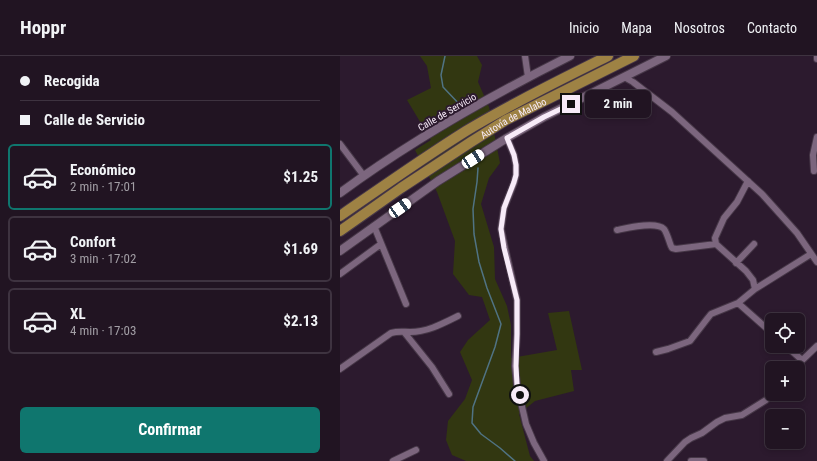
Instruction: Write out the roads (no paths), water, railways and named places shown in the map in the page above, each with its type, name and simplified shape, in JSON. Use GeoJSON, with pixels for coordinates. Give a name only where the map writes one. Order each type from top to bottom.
{"type":"FeatureCollection","features":[{"type":"Feature","properties":{"kind":"highway","name":"Autovía de Malabo"},"geometry":{"type":"LineString","coordinates":[[340,216],[466,131],[538,90],[608,56]]}},
{"type":"Feature","properties":{"kind":"highway","name":"Autovía de Malabo"},"geometry":{"type":"LineString","coordinates":[[340,231],[401,188],[506,120],[634,56]]}},
{"type":"Feature","properties":{"kind":"street"},"geometry":{"type":"LineString","coordinates":[[525,56],[528,77]]}},
{"type":"Feature","properties":{"kind":"street","name":"Calle de Servicio"},"geometry":{"type":"LineString","coordinates":[[340,194],[364,176],[440,127],[528,77],[569,56]]}},
{"type":"Feature","properties":{"kind":"street"},"geometry":{"type":"LineString","coordinates":[[340,251],[438,181],[507,138],[544,117],[666,56]]}},
{"type":"Feature","properties":{"kind":"street"},"geometry":{"type":"LineString","coordinates":[[627,75],[633,82],[672,112],[770,202],[797,233],[817,262]]}},
{"type":"Feature","properties":{"kind":"street"},"geometry":{"type":"LineString","coordinates":[[814,171],[813,155],[817,137]]}},
{"type":"Feature","properties":{"kind":"street"},"geometry":{"type":"LineString","coordinates":[[507,138],[514,155],[516,175],[504,208],[501,229],[504,248],[517,300],[517,385],[526,424],[544,461]]}},
{"type":"Feature","properties":{"kind":"street"},"geometry":{"type":"LineString","coordinates":[[340,144],[364,176]]}},
{"type":"Feature","properties":{"kind":"street"},"geometry":{"type":"LineString","coordinates":[[748,181],[736,202],[724,218],[715,238],[716,244],[753,280],[755,288]]}},
{"type":"Feature","properties":{"kind":"street"},"geometry":{"type":"LineString","coordinates":[[617,230],[653,225],[660,226],[665,230],[672,248],[676,249],[716,244]]}},
{"type":"Feature","properties":{"kind":"street"},"geometry":{"type":"LineString","coordinates":[[374,226],[406,304]]}},
{"type":"Feature","properties":{"kind":"street"},"geometry":{"type":"LineString","coordinates":[[340,274],[381,244]]}},
{"type":"Feature","properties":{"kind":"street"},"geometry":{"type":"LineString","coordinates":[[736,263],[754,244]]}},
{"type":"Feature","properties":{"kind":"street"},"geometry":{"type":"LineString","coordinates":[[656,352],[690,341],[711,314],[738,303],[755,288],[811,254]]}},
{"type":"Feature","properties":{"kind":"street"},"geometry":{"type":"LineString","coordinates":[[738,303],[765,327]]}},
{"type":"Feature","properties":{"kind":"street"},"geometry":{"type":"LineString","coordinates":[[340,369],[391,333],[397,331],[410,332],[426,330],[458,316]]}},
{"type":"Feature","properties":{"kind":"street"},"geometry":{"type":"LineString","coordinates":[[404,332],[432,367],[449,394]]}},
{"type":"Feature","properties":{"kind":"street"},"geometry":{"type":"LineString","coordinates":[[794,353],[802,360],[817,346]]}},
{"type":"Feature","properties":{"kind":"street"},"geometry":{"type":"LineString","coordinates":[[667,461],[685,442],[691,438],[702,433],[717,422],[725,418],[742,414],[765,401]]}},
{"type":"Feature","properties":{"kind":"street"},"geometry":{"type":"LineString","coordinates":[[393,461],[416,450]]}},
{"type":"Feature","properties":{"kind":"street"},"geometry":{"type":"LineString","coordinates":[[691,461],[704,461]]}},
{"type":"Feature","properties":{"kind":"waterway"},"geometry":{"type":"LineString","coordinates":[[445,56],[441,75],[443,87],[462,107]]}},
{"type":"Feature","properties":{"kind":"waterway"},"geometry":{"type":"LineString","coordinates":[[478,168],[473,209],[474,234],[479,262],[501,324],[495,347],[473,407],[472,423],[481,434],[515,461]]}}]}
